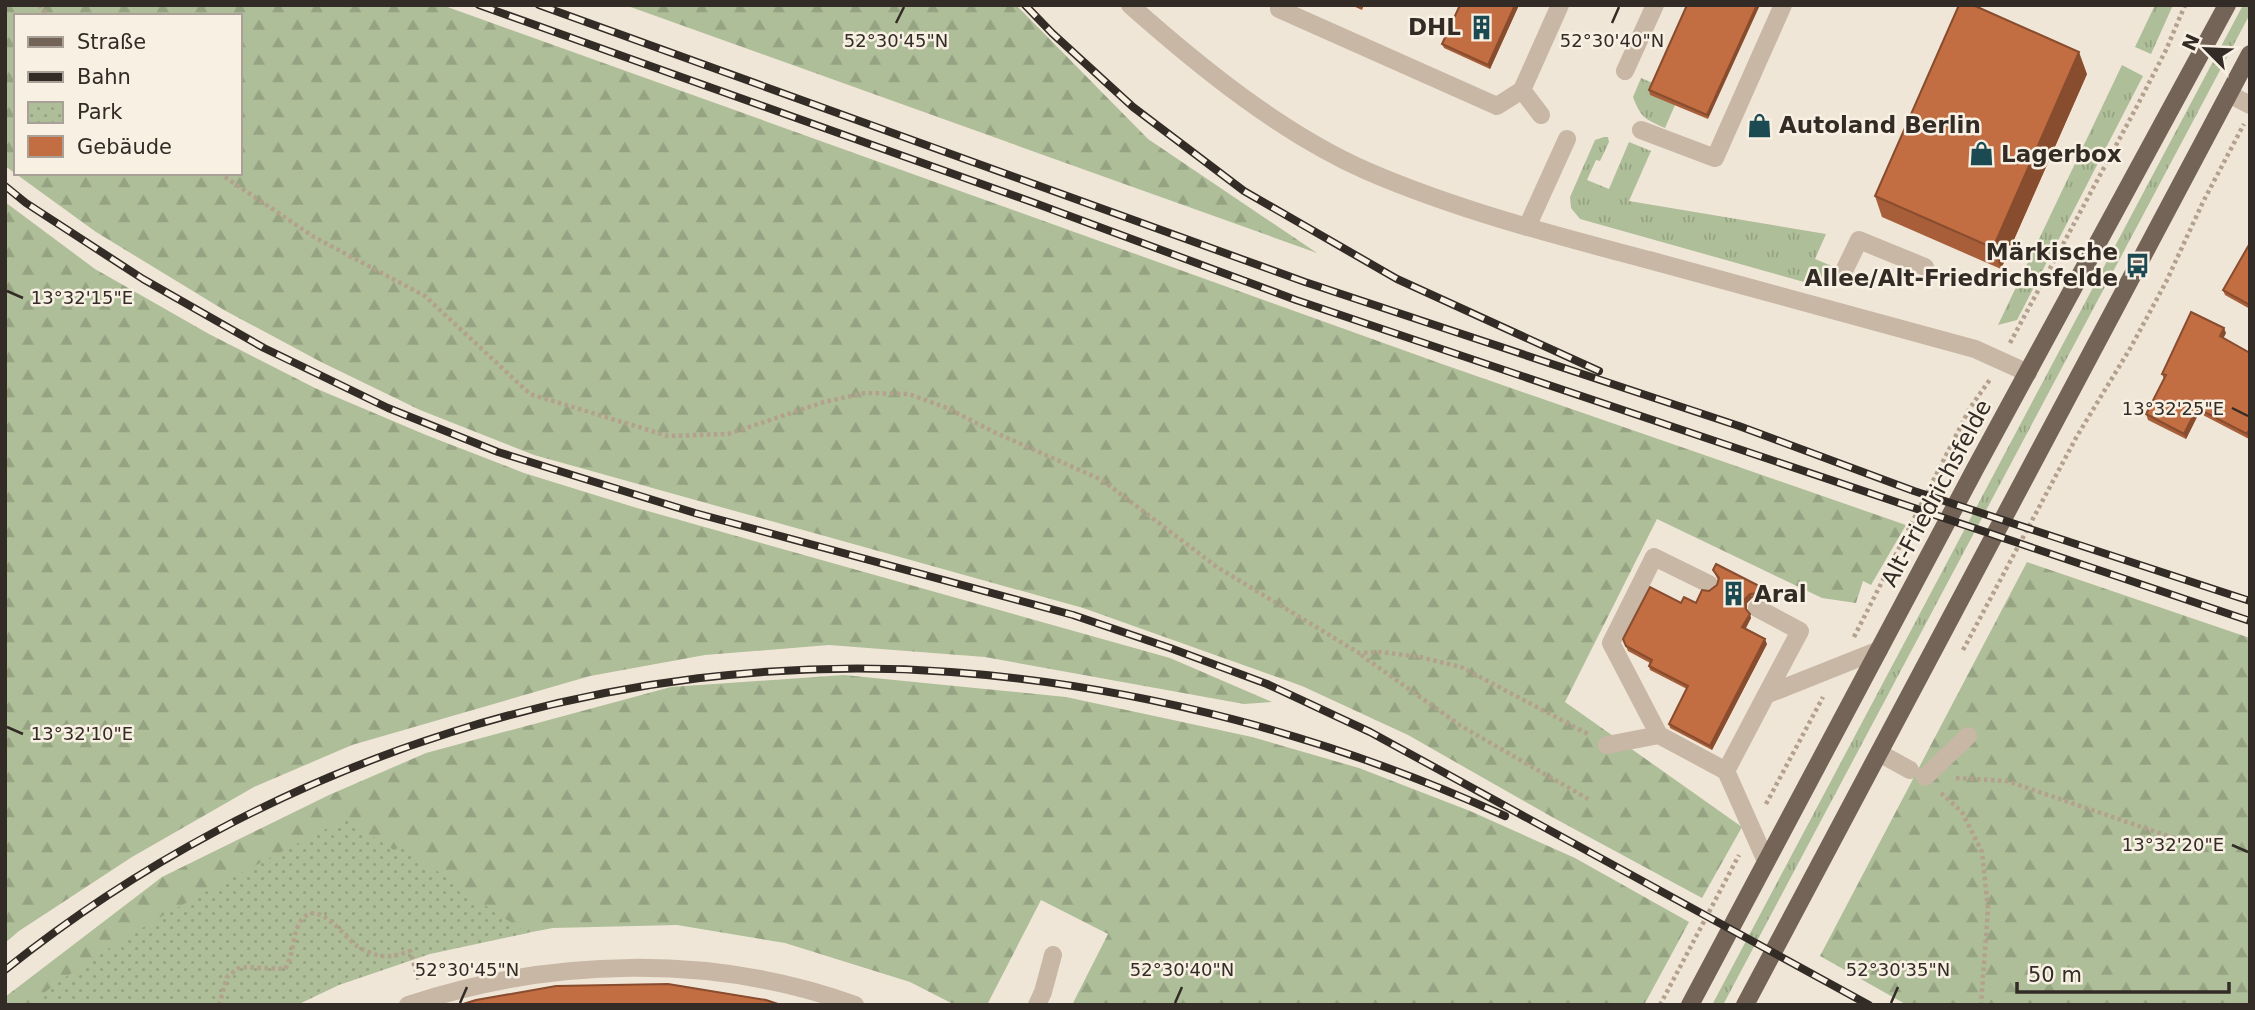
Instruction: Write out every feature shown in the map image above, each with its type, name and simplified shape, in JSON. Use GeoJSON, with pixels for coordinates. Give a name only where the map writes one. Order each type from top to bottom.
{"type":"FeatureCollection","features":[{"type":"Feature","properties":{"kind":"main road"},"geometry":{"type":"LineString","coordinates":[[2207,42],[2217,5]]}},
{"type":"Feature","properties":{"kind":"main road","name":"Alt-Friedrichsfelde"},"geometry":{"type":"LineString","coordinates":[[1690,1005],[2227,5]]}},
{"type":"Feature","properties":{"kind":"main road"},"geometry":{"type":"LineString","coordinates":[[1745,1005],[2250,54]]}},
{"type":"Feature","properties":{"kind":"street"},"geometry":{"type":"LineString","coordinates":[[1130,5],[1185,54],[1261,109],[1320,146],[1366,170],[1527,227],[1975,349],[2028,373]]}},
{"type":"Feature","properties":{"kind":"street"},"geometry":{"type":"LineString","coordinates":[[1279,5],[1279,9],[1497,106],[1522,90],[1560,5]]}},
{"type":"Feature","properties":{"kind":"street"},"geometry":{"type":"LineString","coordinates":[[1625,71],[1656,5]]}},
{"type":"Feature","properties":{"kind":"street"},"geometry":{"type":"LineString","coordinates":[[1641,130],[1715,158],[1783,5]]}},
{"type":"Feature","properties":{"kind":"street"},"geometry":{"type":"LineString","coordinates":[[1522,90],[1541,115]]}},
{"type":"Feature","properties":{"kind":"street"},"geometry":{"type":"LineString","coordinates":[[2229,94],[2250,105]]}},
{"type":"Feature","properties":{"kind":"street"},"geometry":{"type":"LineString","coordinates":[[1527,227],[1567,139]]}},
{"type":"Feature","properties":{"kind":"street"},"geometry":{"type":"LineString","coordinates":[[1844,271],[1859,240],[1925,267]]}},
{"type":"Feature","properties":{"kind":"street"},"geometry":{"type":"LineString","coordinates":[[1709,584],[1654,557],[1611,643],[1659,735],[1726,771],[1766,861]]}},
{"type":"Feature","properties":{"kind":"street"},"geometry":{"type":"LineString","coordinates":[[1726,771],[1800,631],[1757,608]]}},
{"type":"Feature","properties":{"kind":"street"},"geometry":{"type":"LineString","coordinates":[[1766,695],[1880,650]]}},
{"type":"Feature","properties":{"kind":"street"},"geometry":{"type":"LineString","coordinates":[[1607,745],[1659,735]]}},
{"type":"Feature","properties":{"kind":"street"},"geometry":{"type":"LineString","coordinates":[[1879,754],[1917,773],[1968,736]]}},
{"type":"Feature","properties":{"kind":"street"},"geometry":{"type":"LineString","coordinates":[[1037,1005],[1053,956]]}},
{"type":"Feature","properties":{"kind":"street"},"geometry":{"type":"LineString","coordinates":[[416,1002],[492,983],[550,974],[614,968],[676,968],[781,983],[855,1005]]}},
{"type":"Feature","properties":{"kind":"path"},"geometry":{"type":"LineString","coordinates":[[1660,1005],[1839,666],[1970,408],[1986,388],[2136,108],[2166,50],[2185,5]]}},
{"type":"Feature","properties":{"kind":"path"},"geometry":{"type":"LineString","coordinates":[[1960,655],[2077,436],[2131,347],[2166,282],[2203,202],[2250,112]]}},
{"type":"Feature","properties":{"kind":"path"},"geometry":{"type":"LineString","coordinates":[[222,175],[314,237],[425,296],[530,394],[668,436],[728,434],[824,402],[865,393],[909,394],[947,408],[1101,480],[1217,568],[1359,653],[1461,726],[1590,800]]}},
{"type":"Feature","properties":{"kind":"path"},"geometry":{"type":"LineString","coordinates":[[2155,277],[2166,282]]}},
{"type":"Feature","properties":{"kind":"path"},"geometry":{"type":"LineString","coordinates":[[1359,653],[1381,652],[1420,657],[1461,667],[1607,745]]}},
{"type":"Feature","properties":{"kind":"path"},"geometry":{"type":"LineString","coordinates":[[1989,780],[2007,781],[2177,839]]}},
{"type":"Feature","properties":{"kind":"path"},"geometry":{"type":"LineString","coordinates":[[1962,812],[1982,852],[1988,909],[1981,1005]]}},
{"type":"Feature","properties":{"kind":"path"},"geometry":{"type":"LineString","coordinates":[[219,1005],[227,977],[240,967],[285,969],[293,956],[296,930],[302,918],[311,913],[323,914],[359,947],[380,956],[395,956],[410,951],[416,1002]]}},
{"type":"Feature","properties":{"kind":"green space"},"geometry":{"type":"Polygon","coordinates":[[[5,5],[442,5],[1442,364],[1906,525],[1871,585],[1863,581],[1856,603],[1822,598],[1657,519],[1565,702],[1742,827],[1702,898],[1408,735],[1302,686],[1083,608],[534,455],[420,410],[321,362],[224,310],[96,232],[17,175],[242,175],[242,14],[14,14],[14,173],[5,166],[5,5]]]}},
{"type":"Feature","properties":{"kind":"green space"},"geometry":{"type":"Polygon","coordinates":[[[625,5],[1016,5],[1148,139],[1317,253],[625,5]]]}},
{"type":"Feature","properties":{"kind":"green space"},"geometry":{"type":"Polygon","coordinates":[[[2155,5],[2173,5],[2151,54],[2135,47],[2155,5]]]}},
{"type":"Feature","properties":{"kind":"green space"},"geometry":{"type":"Polygon","coordinates":[[[2243,5],[2250,5],[2250,14],[1723,1005],[1712,1005],[2243,5]]]}},
{"type":"Feature","properties":{"kind":"green space"},"geometry":{"type":"Polygon","coordinates":[[[2122,65],[2143,76],[2017,320],[1998,325],[2122,65]]]}},
{"type":"Feature","properties":{"kind":"green space"},"geometry":{"type":"Polygon","coordinates":[[[1641,78],[1655,84],[1651,95],[1675,105],[1665,128],[1644,117],[1636,104],[1633,97],[1641,78]]]}},
{"type":"Feature","properties":{"kind":"green space"},"geometry":{"type":"Polygon","coordinates":[[[1608,137],[1609,142],[1600,161],[1596,160],[1587,180],[1609,189],[1629,142],[1651,151],[1629,201],[1826,234],[1815,259],[1839,269],[1834,278],[1822,287],[1580,219],[1571,208],[1570,197],[1595,140],[1608,137]]]}},
{"type":"Feature","properties":{"kind":"green space"},"geometry":{"type":"Polygon","coordinates":[[[5,202],[95,269],[209,334],[315,388],[426,435],[524,473],[637,508],[1170,658],[1272,702],[1244,704],[985,657],[829,645],[705,655],[590,676],[352,745],[254,787],[132,857],[5,943],[5,202]]]}},
{"type":"Feature","properties":{"kind":"green space"},"geometry":{"type":"Polygon","coordinates":[[[2027,562],[2250,638],[2250,1005],[1907,1005],[1820,956],[2027,562]]]}},
{"type":"Feature","properties":{"kind":"green space"},"geometry":{"type":"Polygon","coordinates":[[[844,675],[1066,697],[1252,737],[1359,768],[1470,811],[1575,858],[1689,922],[1644,1005],[1072,1005],[1108,934],[1041,900],[987,1005],[955,1005],[910,982],[785,943],[677,925],[553,928],[141,1005],[5,1005],[5,997],[162,877],[329,795],[426,753],[671,687],[844,675]]]}},
{"type":"Feature","properties":{"kind":"green space"},"geometry":{"type":"Polygon","coordinates":[[[345,819],[394,850],[402,846],[528,933],[430,954],[339,985],[297,1005],[28,1005],[142,928],[345,819]]]}},
{"type":"Feature","properties":{"kind":"building","name":"DHL"},"geometry":{"type":"Polygon","coordinates":[[[1460,5],[1515,5],[1488,65],[1442,44],[1460,5]]]}},
{"type":"Feature","properties":{"kind":"building"},"geometry":{"type":"Polygon","coordinates":[[[1687,5],[1757,5],[1707,115],[1649,90],[1687,5]]]}},
{"type":"Feature","properties":{"kind":"building"},"geometry":{"type":"Polygon","coordinates":[[[1959,5],[1973,5],[2079,52],[1993,248],[1875,196],[1959,5]]]}},
{"type":"Feature","properties":{"kind":"building"},"geometry":{"type":"Polygon","coordinates":[[[2250,243],[2250,305],[2223,290],[2250,243]]]}},
{"type":"Feature","properties":{"kind":"building"},"geometry":{"type":"Polygon","coordinates":[[[2191,312],[2224,328],[2220,336],[2250,353],[2250,428],[2247,434],[2197,408],[2184,434],[2146,414],[2166,375],[2162,374],[2191,312]]]}},
{"type":"Feature","properties":{"kind":"building"},"geometry":{"type":"Polygon","coordinates":[[[1716,564],[1763,588],[1760,593],[1750,594],[1745,599],[1746,609],[1750,614],[1742,627],[1765,639],[1710,746],[1669,724],[1688,686],[1649,666],[1652,660],[1626,646],[1623,639],[1650,587],[1681,603],[1684,597],[1696,603],[1702,590],[1709,591],[1717,585],[1719,578],[1713,570],[1716,564]]]}},
{"type":"Feature","properties":{"kind":"building"},"geometry":{"type":"Polygon","coordinates":[[[668,984],[766,1000],[781,1005],[460,1005],[556,986],[668,984]]]}},
{"type":"Feature","properties":{"kind":"railway"},"geometry":{"type":"LineString","coordinates":[[479,5],[1032,202],[1296,300],[2250,621]]}},
{"type":"Feature","properties":{"kind":"railway"},"geometry":{"type":"LineString","coordinates":[[539,5],[1305,282],[1739,426],[1914,491],[2250,601]]}},
{"type":"Feature","properties":{"kind":"railway"},"geometry":{"type":"LineString","coordinates":[[1025,5],[1133,107],[1244,191],[1397,279],[1599,371]]}},
{"type":"Feature","properties":{"kind":"railway"},"geometry":{"type":"LineString","coordinates":[[5,186],[26,203],[143,279],[264,348],[388,408],[498,452],[695,513],[1073,615],[1267,684],[1370,732],[1869,1005]]}},
{"type":"Feature","properties":{"kind":"railway"},"geometry":{"type":"LineString","coordinates":[[5,970],[107,896],[216,831],[331,776],[450,732],[573,700],[698,678],[824,669],[951,672],[1094,689],[1164,703],[1304,739],[1372,762],[1505,816]]}},
{"type":"Feature","properties":{"kind":"place","name":"DHL"},"geometry":{"type":"Point","coordinates":[1481,27]}},
{"type":"Feature","properties":{"kind":"place","name":"Autoland Berlin"},"geometry":{"type":"Point","coordinates":[1759,125]}},
{"type":"Feature","properties":{"kind":"place","name":"Lagerbox"},"geometry":{"type":"Point","coordinates":[1981,154]}},
{"type":"Feature","properties":{"kind":"place","name":"Märkische Allee/Alt-Friedrichsfelde"},"geometry":{"type":"Point","coordinates":[2138,265]}},
{"type":"Feature","properties":{"kind":"place","name":"Aral"},"geometry":{"type":"Point","coordinates":[1734,594]}}]}
